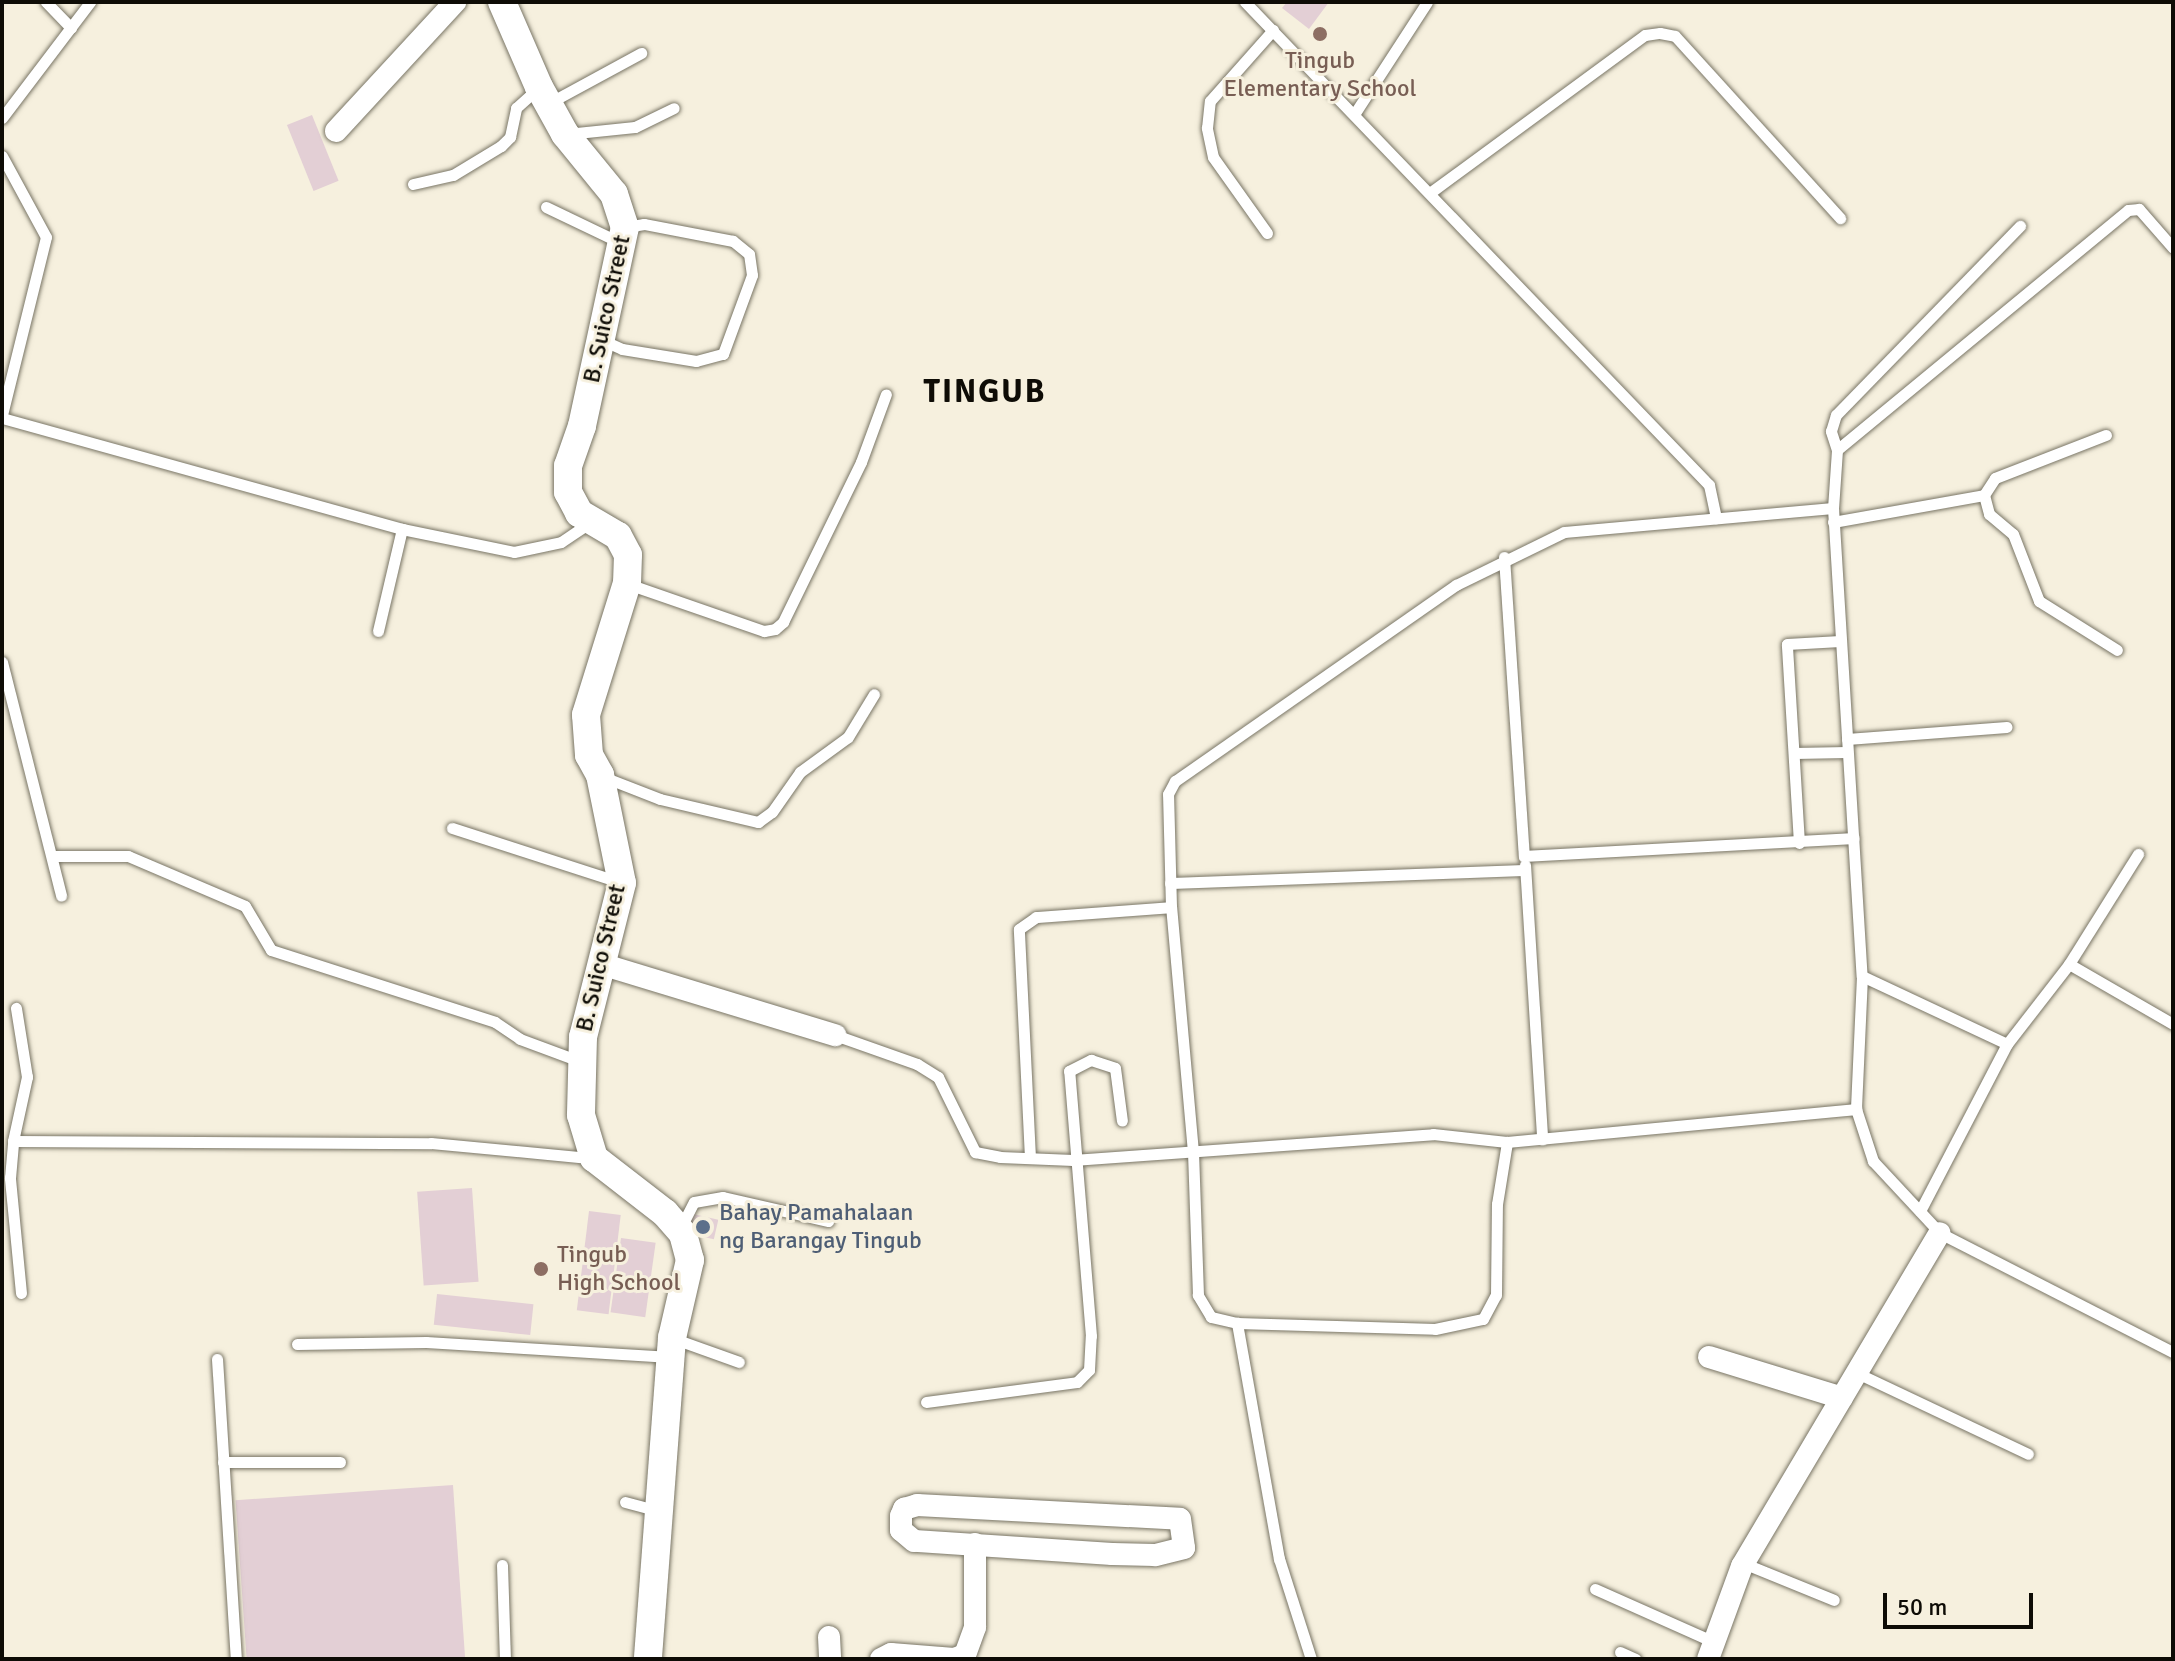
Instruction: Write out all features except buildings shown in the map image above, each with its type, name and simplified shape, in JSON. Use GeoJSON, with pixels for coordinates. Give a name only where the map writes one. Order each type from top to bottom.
{"type":"FeatureCollection","features":[{"type":"Feature","properties":{"kind":"street"},"geometry":{"type":"LineString","coordinates":[[336,131],[455,2]]}},
{"type":"Feature","properties":{"kind":"street","name":"B. Suico Street"},"geometry":{"type":"LineString","coordinates":[[502,2],[565,134],[614,194],[623,235],[601,340],[568,466],[568,492],[591,522],[618,536],[628,555],[627,583],[586,715],[589,755],[600,775],[622,883],[601,964],[582,1063],[581,1115],[594,1158]]}},
{"type":"Feature","properties":{"kind":"street"},"geometry":{"type":"LineString","coordinates":[[601,964],[835,1035]]}},
{"type":"Feature","properties":{"kind":"street"},"geometry":{"type":"LineString","coordinates":[[594,1158],[679,1230],[690,1260],[672,1347],[648,1659]]}},
{"type":"Feature","properties":{"kind":"street"},"geometry":{"type":"LineString","coordinates":[[1711,1650],[1743,1563],[1940,1233]]}},
{"type":"Feature","properties":{"kind":"street"},"geometry":{"type":"LineString","coordinates":[[1709,1357],[1842,1398]]}},
{"type":"Feature","properties":{"kind":"street"},"geometry":{"type":"LineString","coordinates":[[917,1505],[1138,1514],[1180,1519],[1184,1526],[1184,1548],[1155,1555],[975,1544],[914,1541],[901,1530],[904,1509],[917,1505]]}},
{"type":"Feature","properties":{"kind":"street"},"geometry":{"type":"LineString","coordinates":[[881,1659],[891,1654],[954,1659],[965,1655],[975,1627],[975,1544]]}},
{"type":"Feature","properties":{"kind":"lane"},"geometry":{"type":"LineString","coordinates":[[46,2],[71,28]]}},
{"type":"Feature","properties":{"kind":"lane"},"geometry":{"type":"LineString","coordinates":[[2,118],[90,2]]}},
{"type":"Feature","properties":{"kind":"lane"},"geometry":{"type":"LineString","coordinates":[[1245,2],[1431,192],[1709,485],[1716,518]]}},
{"type":"Feature","properties":{"kind":"lane"},"geometry":{"type":"LineString","coordinates":[[1355,113],[1427,2]]}},
{"type":"Feature","properties":{"kind":"lane"},"geometry":{"type":"LineString","coordinates":[[1267,233],[1213,157],[1207,128],[1210,101],[1273,30]]}},
{"type":"Feature","properties":{"kind":"lane"},"geometry":{"type":"LineString","coordinates":[[1431,192],[1645,35],[1660,33],[1675,36],[1840,218]]}},
{"type":"Feature","properties":{"kind":"lane"},"geometry":{"type":"LineString","coordinates":[[413,184],[453,175],[501,146],[510,137],[516,108],[641,53]]}},
{"type":"Feature","properties":{"kind":"lane"},"geometry":{"type":"LineString","coordinates":[[565,134],[635,127],[674,108]]}},
{"type":"Feature","properties":{"kind":"lane"},"geometry":{"type":"LineString","coordinates":[[2,156],[46,237],[2,416],[402,529],[514,552],[561,542],[591,522]]}},
{"type":"Feature","properties":{"kind":"lane"},"geometry":{"type":"LineString","coordinates":[[546,207],[623,235],[644,224],[733,241],[749,254],[752,275],[723,354],[696,361],[622,349],[601,340]]}},
{"type":"Feature","properties":{"kind":"lane"},"geometry":{"type":"LineString","coordinates":[[1837,450],[2128,210],[2139,209],[2173,248]]}},
{"type":"Feature","properties":{"kind":"lane"},"geometry":{"type":"LineString","coordinates":[[2020,226],[1836,415],[1831,431],[1837,450],[1833,522],[1862,976],[1856,1109],[1873,1161],[1940,1233],[2173,1352]]}},
{"type":"Feature","properties":{"kind":"lane"},"geometry":{"type":"LineString","coordinates":[[627,583],[764,631],[775,629],[783,622],[861,462],[886,394]]}},
{"type":"Feature","properties":{"kind":"lane"},"geometry":{"type":"LineString","coordinates":[[1833,522],[1984,495],[1995,478],[2106,435]]}},
{"type":"Feature","properties":{"kind":"lane"},"geometry":{"type":"LineString","coordinates":[[1984,495],[1989,514],[2013,534],[2039,601],[2117,650]]}},
{"type":"Feature","properties":{"kind":"lane"},"geometry":{"type":"LineString","coordinates":[[1507,1142],[1497,1204],[1496,1295],[1483,1319],[1435,1329],[1237,1323],[1211,1317],[1198,1295],[1193,1152],[1171,907],[1168,794],[1175,781],[1504,557],[1564,532],[1833,508]]}},
{"type":"Feature","properties":{"kind":"lane"},"geometry":{"type":"LineString","coordinates":[[378,631],[402,529]]}},
{"type":"Feature","properties":{"kind":"lane"},"geometry":{"type":"LineString","coordinates":[[1504,557],[1542,1139]]}},
{"type":"Feature","properties":{"kind":"lane"},"geometry":{"type":"LineString","coordinates":[[1799,843],[1787,644],[1840,641]]}},
{"type":"Feature","properties":{"kind":"lane"},"geometry":{"type":"LineString","coordinates":[[2,662],[61,896]]}},
{"type":"Feature","properties":{"kind":"lane"},"geometry":{"type":"LineString","coordinates":[[600,775],[660,799],[758,822],[772,812],[800,772],[848,737],[874,694]]}},
{"type":"Feature","properties":{"kind":"lane"},"geometry":{"type":"LineString","coordinates":[[1794,753],[2007,727]]}},
{"type":"Feature","properties":{"kind":"lane"},"geometry":{"type":"LineString","coordinates":[[452,828],[622,883]]}},
{"type":"Feature","properties":{"kind":"lane"},"geometry":{"type":"LineString","coordinates":[[1524,856],[1854,838]]}},
{"type":"Feature","properties":{"kind":"lane"},"geometry":{"type":"LineString","coordinates":[[1920,1211],[2007,1044],[2069,964],[2138,854]]}},
{"type":"Feature","properties":{"kind":"lane"},"geometry":{"type":"LineString","coordinates":[[52,856],[128,856],[245,906],[271,950],[495,1022],[506,1033],[582,1063]]}},
{"type":"Feature","properties":{"kind":"lane"},"geometry":{"type":"LineString","coordinates":[[1170,883],[1525,870]]}},
{"type":"Feature","properties":{"kind":"lane"},"geometry":{"type":"LineString","coordinates":[[1030,1158],[1019,929],[1036,917],[1171,907]]}},
{"type":"Feature","properties":{"kind":"lane"},"geometry":{"type":"LineString","coordinates":[[2069,964],[2173,1024]]}},
{"type":"Feature","properties":{"kind":"lane"},"geometry":{"type":"LineString","coordinates":[[1862,976],[2007,1044]]}},
{"type":"Feature","properties":{"kind":"lane"},"geometry":{"type":"LineString","coordinates":[[16,1008],[27,1077],[13,1141],[10,1178],[21,1293]]}},
{"type":"Feature","properties":{"kind":"lane"},"geometry":{"type":"LineString","coordinates":[[835,1035],[917,1064],[938,1077],[975,1152],[1030,1158],[1073,1160],[1433,1134],[1507,1142],[1856,1109]]}},
{"type":"Feature","properties":{"kind":"lane"},"geometry":{"type":"LineString","coordinates":[[926,1402],[1077,1382],[1089,1370],[1091,1336],[1073,1160],[1069,1071],[1078,1063],[1105,1061],[1115,1068],[1122,1121]]}},
{"type":"Feature","properties":{"kind":"lane"},"geometry":{"type":"LineString","coordinates":[[13,1141],[431,1143],[594,1158]]}},
{"type":"Feature","properties":{"kind":"lane"},"geometry":{"type":"LineString","coordinates":[[679,1230],[694,1202],[723,1197],[828,1221]]}},
{"type":"Feature","properties":{"kind":"lane"},"geometry":{"type":"LineString","coordinates":[[1237,1323],[1279,1559],[1311,1659]]}},
{"type":"Feature","properties":{"kind":"lane"},"geometry":{"type":"LineString","coordinates":[[297,1344],[426,1342],[672,1347],[739,1362]]}},
{"type":"Feature","properties":{"kind":"lane"},"geometry":{"type":"LineString","coordinates":[[217,1359],[236,1659]]}},
{"type":"Feature","properties":{"kind":"lane"},"geometry":{"type":"LineString","coordinates":[[1857,1373],[2028,1454]]}},
{"type":"Feature","properties":{"kind":"lane"},"geometry":{"type":"LineString","coordinates":[[223,1462],[340,1462]]}},
{"type":"Feature","properties":{"kind":"lane"},"geometry":{"type":"LineString","coordinates":[[625,1502],[660,1512]]}},
{"type":"Feature","properties":{"kind":"lane"},"geometry":{"type":"LineString","coordinates":[[1743,1563],[1834,1600]]}},
{"type":"Feature","properties":{"kind":"lane"},"geometry":{"type":"LineString","coordinates":[[502,1565],[505,1659]]}},
{"type":"Feature","properties":{"kind":"lane"},"geometry":{"type":"LineString","coordinates":[[1595,1589],[1711,1650]]}},
{"type":"Feature","properties":{"kind":"lane"},"geometry":{"type":"LineString","coordinates":[[1620,1652],[1636,1659]]}},
{"type":"Feature","properties":{"kind":"place","name":"Tingub Elementary School"},"geometry":{"type":"Point","coordinates":[1320,34]}},
{"type":"Feature","properties":{"kind":"place","name":"Bahay Pamahalaan ng Barangay Tingub"},"geometry":{"type":"Point","coordinates":[703,1227]}},
{"type":"Feature","properties":{"kind":"place","name":"Tingub High School"},"geometry":{"type":"Point","coordinates":[541,1269]}},
{"type":"Feature","properties":{"kind":"district","name":"TINGUB"},"geometry":{"type":"Point","coordinates":[985,392]}}]}
